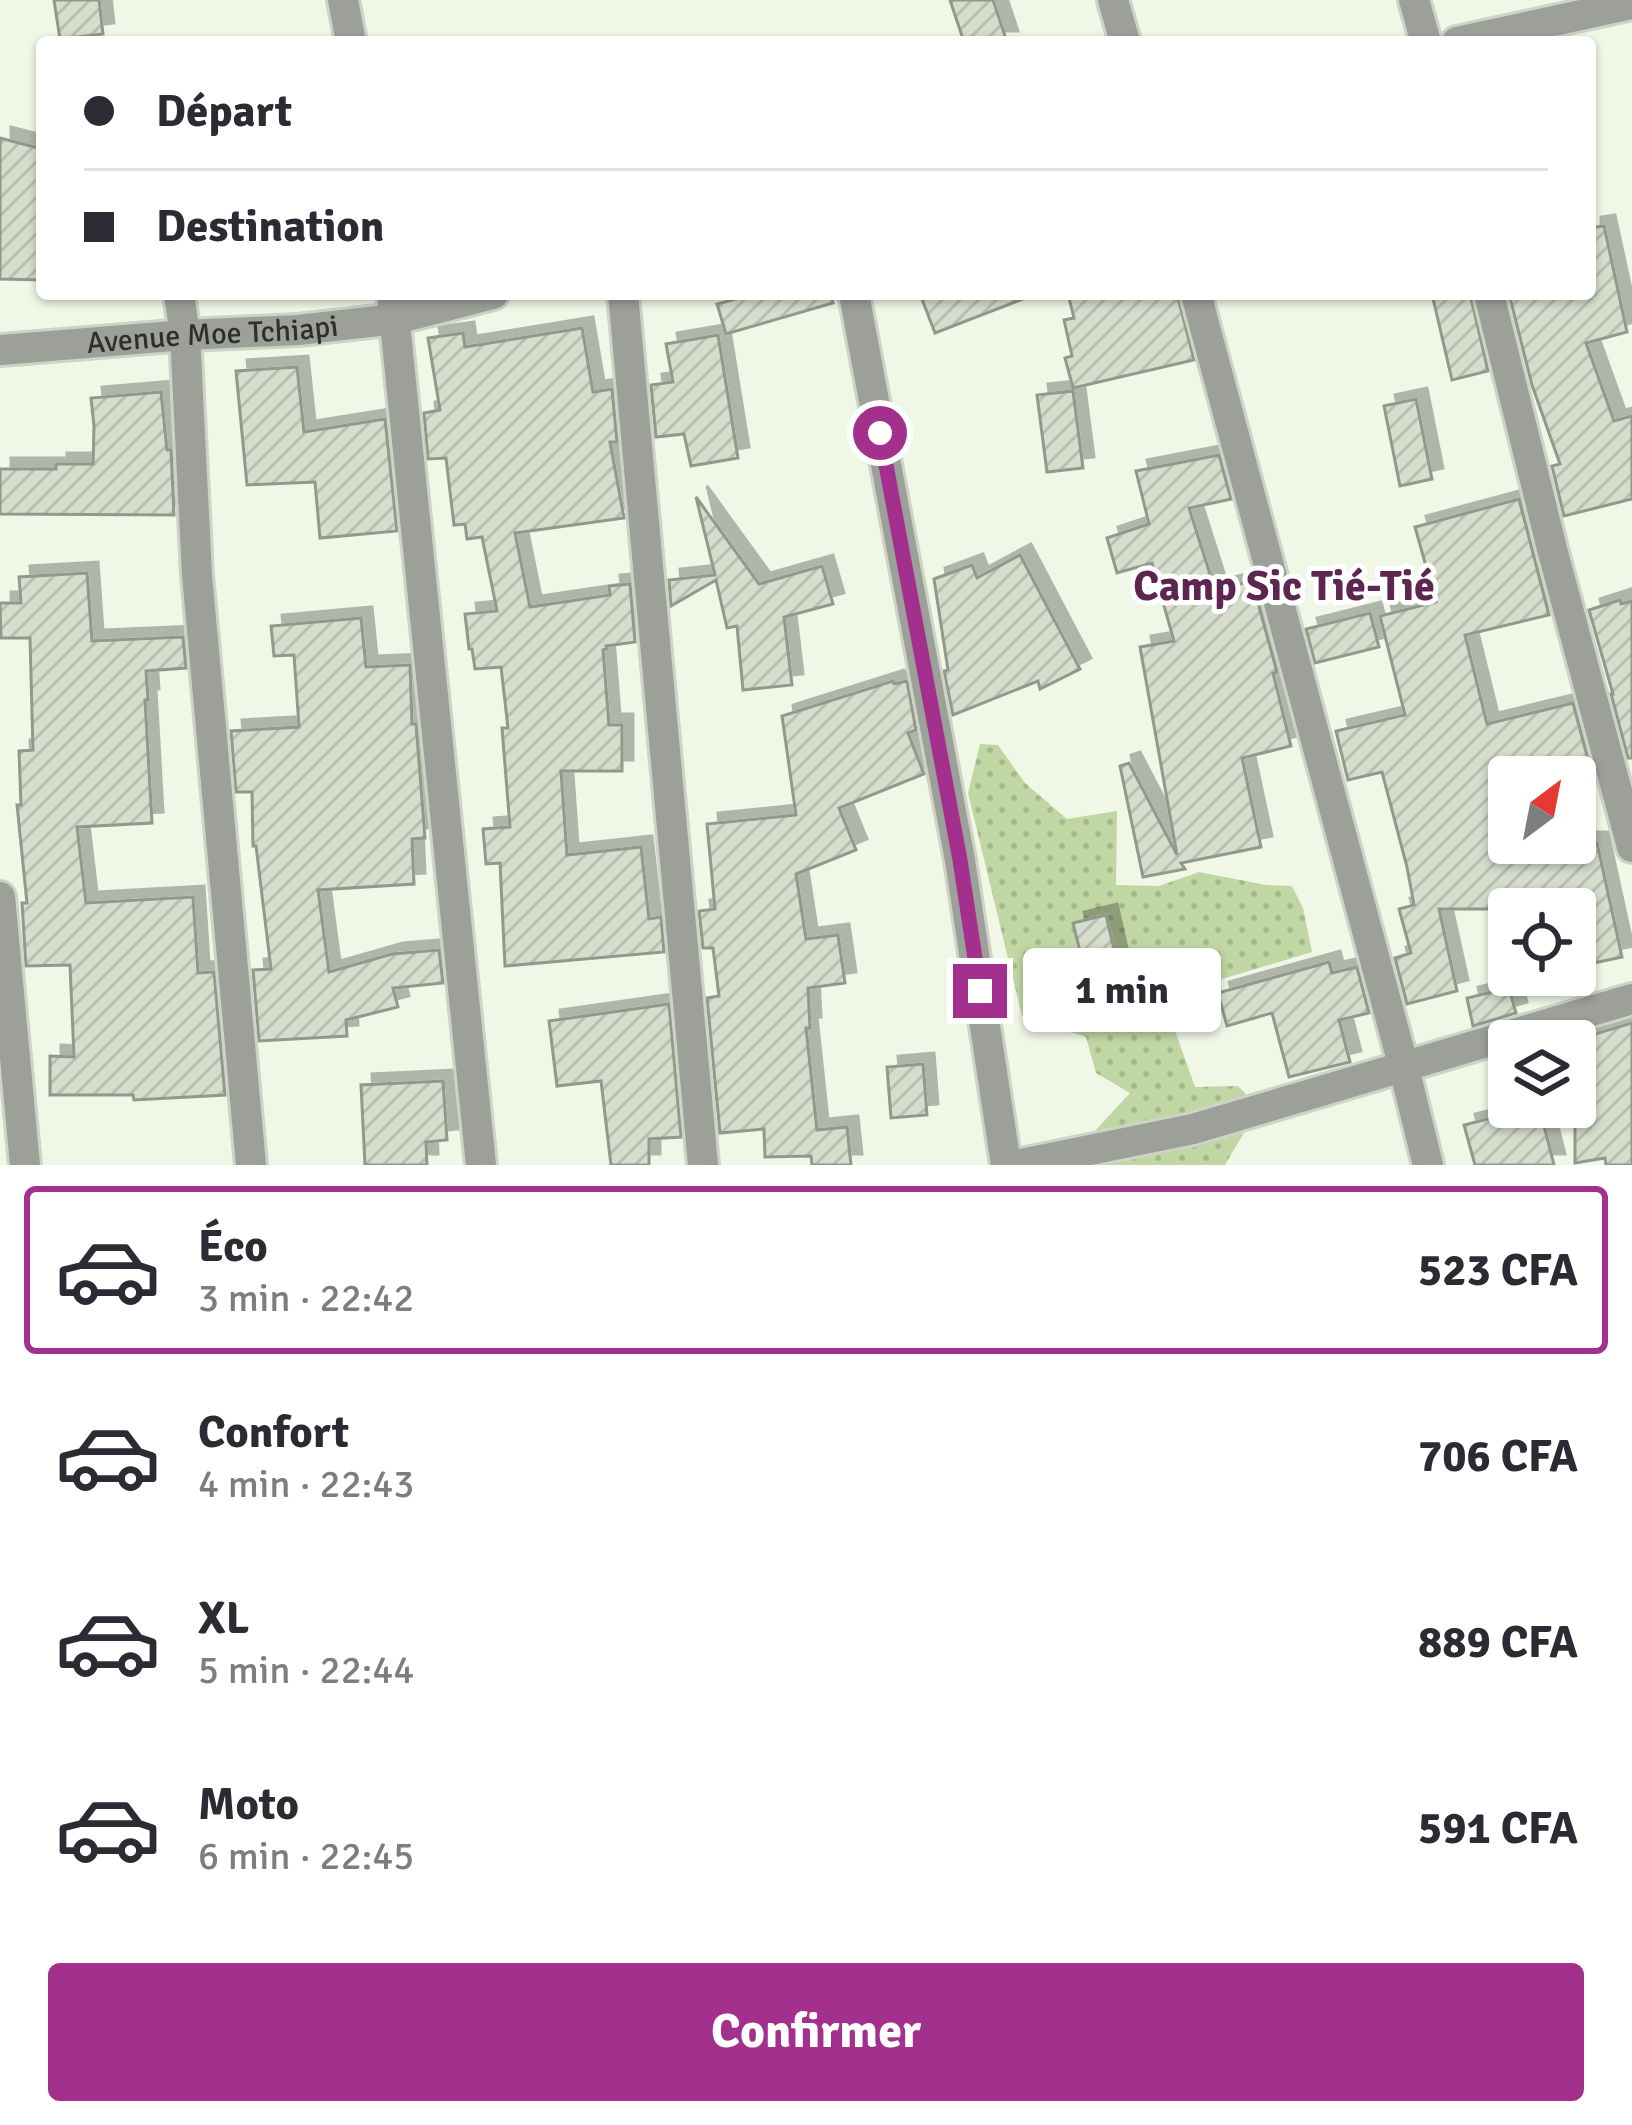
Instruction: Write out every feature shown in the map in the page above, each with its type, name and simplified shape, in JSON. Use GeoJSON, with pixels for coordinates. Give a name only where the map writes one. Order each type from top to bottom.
{"type":"FeatureCollection","features":[{"type":"Feature","properties":{"kind":"street"},"geometry":{"type":"LineString","coordinates":[[343,0],[350,36]]}},
{"type":"Feature","properties":{"kind":"street"},"geometry":{"type":"LineString","coordinates":[[1113,0],[1123,36]]}},
{"type":"Feature","properties":{"kind":"street"},"geometry":{"type":"LineString","coordinates":[[1414,0],[1424,36]]}},
{"type":"Feature","properties":{"kind":"street"},"geometry":{"type":"LineString","coordinates":[[1485,36],[1632,4]]}},
{"type":"Feature","properties":{"kind":"street"},"geometry":{"type":"LineString","coordinates":[[180,300],[197,574],[251,1165]]}},
{"type":"Feature","properties":{"kind":"street","name":"Avenue Moe Tchiapi"},"geometry":{"type":"LineString","coordinates":[[0,350],[298,330],[394,306],[444,300]]}},
{"type":"Feature","properties":{"kind":"street"},"geometry":{"type":"LineString","coordinates":[[624,300],[703,1165]]}},
{"type":"Feature","properties":{"kind":"street"},"geometry":{"type":"LineString","coordinates":[[855,300],[960,860],[1006,1165]]}},
{"type":"Feature","properties":{"kind":"street"},"geometry":{"type":"LineString","coordinates":[[1198,300],[1428,1165]]}},
{"type":"Feature","properties":{"kind":"street"},"geometry":{"type":"LineString","coordinates":[[1490,300],[1632,847]]}},
{"type":"Feature","properties":{"kind":"street"},"geometry":{"type":"LineString","coordinates":[[394,306],[481,1165]]}},
{"type":"Feature","properties":{"kind":"street"},"geometry":{"type":"LineString","coordinates":[[0,897],[5,1013],[25,1165]]}},
{"type":"Feature","properties":{"kind":"street"},"geometry":{"type":"LineString","coordinates":[[1016,1165],[1193,1129],[1632,999]]}},
{"type":"Feature","properties":{"kind":"green space"},"geometry":{"type":"Polygon","coordinates":[[[980,744],[998,745],[1025,783],[1067,819],[1117,811],[1116,885],[1159,886],[1199,872],[1292,886],[1303,908],[1312,952],[1163,997],[1195,1087],[1238,1086],[1252,1100],[1094,1132],[1130,1093],[1096,1073],[1086,1037],[1022,1016],[968,793],[980,744]]]}},
{"type":"Feature","properties":{"kind":"green space"},"geometry":{"type":"Polygon","coordinates":[[[1251,1121],[1225,1165],[1049,1165],[1251,1121]]]}},
{"type":"Feature","properties":{"kind":"building"},"geometry":{"type":"Polygon","coordinates":[[[54,0],[99,0],[103,34],[60,36],[54,0]]]}},
{"type":"Feature","properties":{"kind":"building"},"geometry":{"type":"Polygon","coordinates":[[[950,0],[993,0],[1005,36],[962,36],[950,0]]]}},
{"type":"Feature","properties":{"kind":"building"},"geometry":{"type":"Polygon","coordinates":[[[0,138],[36,147],[36,280],[0,279],[0,138]]]}},
{"type":"Feature","properties":{"kind":"building"},"geometry":{"type":"Polygon","coordinates":[[[1604,226],[1627,332],[1586,343],[1614,421],[1632,416],[1632,499],[1564,516],[1552,466],[1560,464],[1532,385],[1511,300],[1596,300],[1596,227],[1604,226]]]}},
{"type":"Feature","properties":{"kind":"building"},"geometry":{"type":"Polygon","coordinates":[[[732,300],[833,303],[726,334],[717,304],[732,300]]]}},
{"type":"Feature","properties":{"kind":"building"},"geometry":{"type":"Polygon","coordinates":[[[922,300],[1020,300],[935,333],[922,300]]]}},
{"type":"Feature","properties":{"kind":"building"},"geometry":{"type":"Polygon","coordinates":[[[1070,300],[1179,300],[1194,360],[1073,388],[1065,358],[1072,356],[1064,320],[1074,318],[1070,300]]]}},
{"type":"Feature","properties":{"kind":"building"},"geometry":{"type":"Polygon","coordinates":[[[1433,300],[1471,300],[1488,371],[1452,380],[1433,300]]]}},
{"type":"Feature","properties":{"kind":"building"},"geometry":{"type":"Polygon","coordinates":[[[582,328],[593,392],[612,389],[617,442],[610,442],[624,518],[515,533],[530,607],[610,595],[609,586],[630,584],[635,642],[603,650],[609,725],[622,725],[622,771],[561,771],[567,855],[641,847],[649,919],[661,917],[664,952],[505,966],[500,863],[486,864],[483,829],[510,827],[502,728],[508,728],[501,667],[475,669],[465,614],[497,611],[482,537],[467,539],[465,524],[454,525],[446,458],[428,459],[424,413],[440,410],[428,338],[463,333],[465,347],[582,328]]]}},
{"type":"Feature","properties":{"kind":"building"},"geometry":{"type":"Polygon","coordinates":[[[718,335],[738,458],[691,466],[684,434],[656,437],[651,385],[673,382],[666,344],[718,335]]]}},
{"type":"Feature","properties":{"kind":"building"},"geometry":{"type":"Polygon","coordinates":[[[297,367],[304,432],[385,419],[397,531],[320,538],[315,482],[247,485],[236,371],[297,367]]]}},
{"type":"Feature","properties":{"kind":"building"},"geometry":{"type":"Polygon","coordinates":[[[1073,391],[1083,468],[1047,472],[1037,395],[1073,391]]]}},
{"type":"Feature","properties":{"kind":"building"},"geometry":{"type":"Polygon","coordinates":[[[161,392],[167,450],[171,450],[174,515],[0,514],[0,469],[93,464],[91,398],[161,392]]]}},
{"type":"Feature","properties":{"kind":"building"},"geometry":{"type":"Polygon","coordinates":[[[1416,399],[1432,479],[1400,486],[1384,406],[1416,399]]]}},
{"type":"Feature","properties":{"kind":"building"},"geometry":{"type":"Polygon","coordinates":[[[1219,455],[1231,499],[1189,508],[1215,590],[1252,581],[1291,746],[1242,758],[1261,847],[1181,863],[1185,869],[1143,877],[1120,766],[1129,763],[1177,855],[1140,647],[1174,641],[1152,563],[1117,573],[1107,538],[1149,524],[1136,471],[1219,455]]]}},
{"type":"Feature","properties":{"kind":"building"},"geometry":{"type":"Polygon","coordinates":[[[696,497],[759,584],[822,566],[833,604],[784,617],[792,685],[743,690],[737,626],[727,628],[716,580],[671,606],[669,580],[715,575],[696,497]]]}},
{"type":"Feature","properties":{"kind":"building"},"geometry":{"type":"Polygon","coordinates":[[[1519,499],[1549,615],[1465,635],[1487,724],[1573,703],[1587,756],[1488,756],[1488,864],[1596,864],[1597,843],[1622,957],[1596,963],[1596,888],[1488,888],[1488,909],[1439,909],[1457,991],[1407,1004],[1395,958],[1411,953],[1399,909],[1414,905],[1407,867],[1382,772],[1348,780],[1336,731],[1405,715],[1380,616],[1436,602],[1415,527],[1519,499]]]}},
{"type":"Feature","properties":{"kind":"building"},"geometry":{"type":"Polygon","coordinates":[[[1020,555],[1080,669],[1040,689],[1038,681],[953,715],[934,579],[972,565],[977,578],[1020,555]]]}},
{"type":"Feature","properties":{"kind":"building"},"geometry":{"type":"Polygon","coordinates":[[[87,573],[92,641],[183,637],[186,668],[146,671],[152,823],[77,827],[86,903],[193,897],[198,973],[214,972],[225,1095],[134,1100],[133,1095],[50,1095],[50,1056],[74,1057],[70,965],[26,966],[22,903],[27,903],[17,805],[21,805],[19,751],[33,750],[30,638],[1,638],[0,603],[21,603],[19,577],[87,573]]]}},
{"type":"Feature","properties":{"kind":"building"},"geometry":{"type":"Polygon","coordinates":[[[1620,600],[1621,604],[1632,601],[1632,758],[1628,758],[1589,610],[1620,600]]]}},
{"type":"Feature","properties":{"kind":"building"},"geometry":{"type":"Polygon","coordinates":[[[1370,613],[1379,647],[1315,663],[1306,629],[1370,613]]]}},
{"type":"Feature","properties":{"kind":"building"},"geometry":{"type":"Polygon","coordinates":[[[361,618],[366,667],[410,665],[425,838],[412,839],[414,884],[318,890],[329,972],[392,954],[439,950],[443,983],[393,988],[398,1007],[346,1020],[347,1036],[259,1041],[253,970],[271,969],[253,846],[252,792],[236,792],[231,731],[299,727],[294,655],[274,656],[271,626],[361,618]]]}},
{"type":"Feature","properties":{"kind":"building"},"geometry":{"type":"Polygon","coordinates":[[[893,681],[907,681],[916,730],[908,733],[924,774],[839,808],[856,850],[796,874],[806,939],[838,935],[845,983],[808,988],[810,1028],[806,1028],[817,1130],[847,1127],[851,1165],[812,1165],[811,1156],[765,1157],[764,1129],[720,1133],[707,998],[719,996],[713,948],[703,948],[699,911],[715,909],[707,824],[796,815],[782,716],[893,681]]]}},
{"type":"Feature","properties":{"kind":"building"},"geometry":{"type":"Polygon","coordinates":[[[1106,915],[1120,976],[1088,983],[1073,923],[1106,915]]]}},
{"type":"Feature","properties":{"kind":"building"},"geometry":{"type":"Polygon","coordinates":[[[1329,962],[1332,973],[1357,967],[1369,1013],[1339,1020],[1350,1062],[1289,1077],[1272,1013],[1227,1026],[1218,993],[1329,962]]]}},
{"type":"Feature","properties":{"kind":"building"},"geometry":{"type":"Polygon","coordinates":[[[1488,993],[1511,996],[1516,1013],[1473,1026],[1467,998],[1488,993]]]}},
{"type":"Feature","properties":{"kind":"building"},"geometry":{"type":"Polygon","coordinates":[[[669,1004],[681,1137],[649,1139],[649,1165],[611,1165],[601,1081],[557,1086],[549,1021],[669,1004]]]}},
{"type":"Feature","properties":{"kind":"building"},"geometry":{"type":"Polygon","coordinates":[[[1632,1023],[1632,1165],[1606,1165],[1605,1158],[1575,1163],[1575,1128],[1596,1128],[1596,1034],[1632,1023]]]}},
{"type":"Feature","properties":{"kind":"building"},"geometry":{"type":"Polygon","coordinates":[[[923,1064],[927,1115],[891,1118],[887,1067],[923,1064]]]}},
{"type":"Feature","properties":{"kind":"building"},"geometry":{"type":"Polygon","coordinates":[[[443,1081],[447,1140],[426,1142],[427,1165],[365,1165],[361,1085],[443,1081]]]}},
{"type":"Feature","properties":{"kind":"building"},"geometry":{"type":"Polygon","coordinates":[[[1488,1119],[1488,1128],[1545,1128],[1554,1165],[1475,1165],[1464,1125],[1488,1119]]]}},
{"type":"Feature","properties":{"kind":"district","name":"Camp Sic Tié-Tié"},"geometry":{"type":"Point","coordinates":[1284,586]}},
{"type":"Feature","properties":{"kind":"route"},"geometry":{"type":"LineString","coordinates":[[880,433],[980,991]]}}]}
